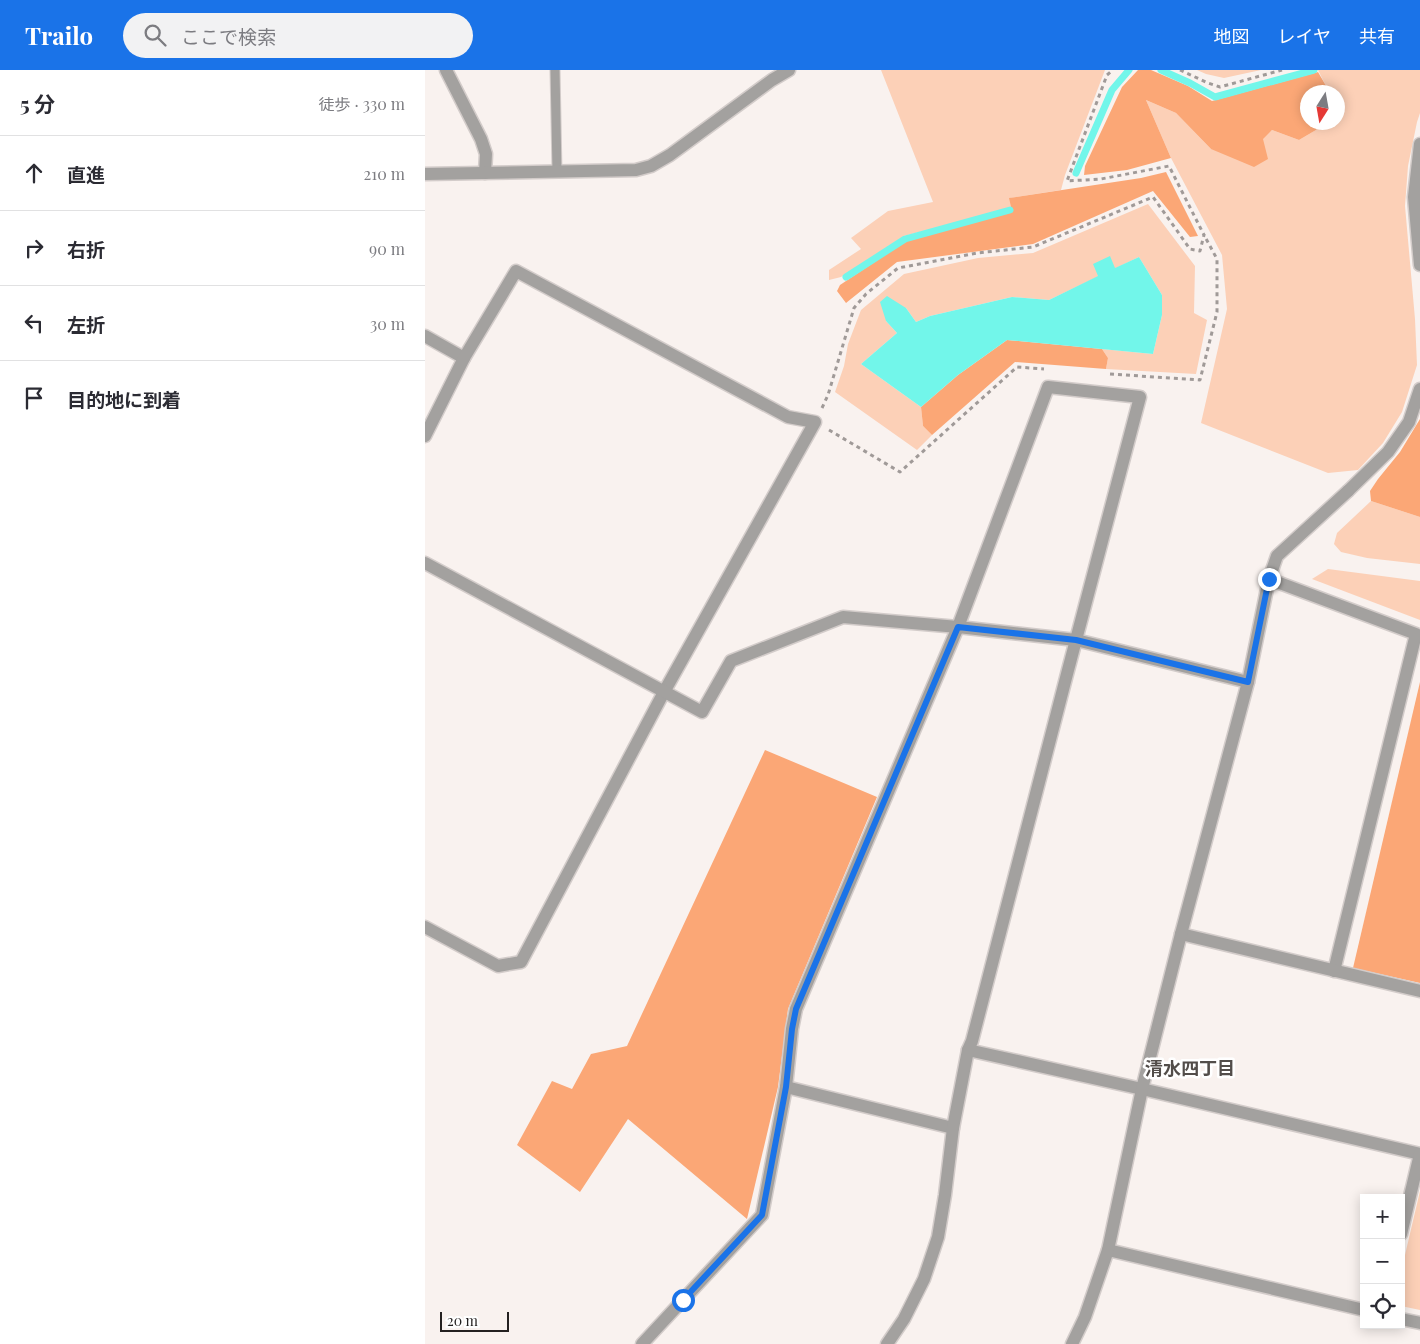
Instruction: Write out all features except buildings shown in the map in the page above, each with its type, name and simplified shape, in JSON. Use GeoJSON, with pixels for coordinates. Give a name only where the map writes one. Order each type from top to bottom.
{"type":"FeatureCollection","features":[{"type":"Feature","properties":{"kind":"street"},"geometry":{"type":"LineString","coordinates":[[446,70],[481,139],[486,154],[485,173]]}},
{"type":"Feature","properties":{"kind":"street"},"geometry":{"type":"LineString","coordinates":[[425,174],[636,170],[651,166],[670,155],[772,80],[789,70]]}},
{"type":"Feature","properties":{"kind":"street"},"geometry":{"type":"LineString","coordinates":[[1420,144],[1414,197],[1420,266]]}},
{"type":"Feature","properties":{"kind":"street"},"geometry":{"type":"LineString","coordinates":[[425,436],[464,358],[516,271],[788,417],[815,422],[664,692],[521,962],[498,966],[425,927]]}},
{"type":"Feature","properties":{"kind":"street"},"geometry":{"type":"LineString","coordinates":[[425,336],[464,358]]}},
{"type":"Feature","properties":{"kind":"street"},"geometry":{"type":"LineString","coordinates":[[649,1342],[762,1215],[786,1087],[796,1009],[958,627],[1048,387],[1140,397],[972,1042],[968,1050],[953,1128],[938,1237],[924,1278],[904,1319],[887,1344]]}},
{"type":"Feature","properties":{"kind":"street"},"geometry":{"type":"LineString","coordinates":[[1072,1344],[1085,1317],[1108,1250],[1141,1089],[1248,682],[1269,579],[1277,556],[1388,452],[1409,422],[1420,389]]}},
{"type":"Feature","properties":{"kind":"street"},"geometry":{"type":"LineString","coordinates":[[425,563],[702,712],[731,661],[843,617],[1076,640],[1248,682]]}},
{"type":"Feature","properties":{"kind":"street"},"geometry":{"type":"LineString","coordinates":[[1269,579],[1418,634],[1334,971]]}},
{"type":"Feature","properties":{"kind":"street"},"geometry":{"type":"LineString","coordinates":[[1181,934],[1420,991]]}},
{"type":"Feature","properties":{"kind":"street"},"geometry":{"type":"LineString","coordinates":[[968,1050],[1420,1154],[1405,1217]]}},
{"type":"Feature","properties":{"kind":"street"},"geometry":{"type":"LineString","coordinates":[[786,1087],[953,1128]]}},
{"type":"Feature","properties":{"kind":"street"},"geometry":{"type":"LineString","coordinates":[[1108,1250],[1360,1309]]}},
{"type":"Feature","properties":{"kind":"street"},"geometry":{"type":"LineString","coordinates":[[1405,1320],[1420,1323]]}},
{"type":"Feature","properties":{"kind":"lane"},"geometry":{"type":"LineString","coordinates":[[555,70],[557,171]]}},
{"type":"Feature","properties":{"kind":"path"},"geometry":{"type":"LineString","coordinates":[[815,422],[828,395],[854,308],[866,294],[898,268],[977,253],[1033,247],[1153,197],[1190,249],[1200,251],[1204,235],[1169,166],[1101,179],[1067,181],[1107,75],[1113,70]]}},
{"type":"Feature","properties":{"kind":"path"},"geometry":{"type":"LineString","coordinates":[[1180,70],[1220,87],[1282,70]]}},
{"type":"Feature","properties":{"kind":"shaded area"},"geometry":{"type":"Polygon","coordinates":[[[881,70],[1105,70],[1061,190],[1010,198],[1012,208],[904,236],[841,277],[829,280],[829,270],[861,249],[851,238],[888,211],[933,202],[881,70]]]}},
{"type":"Feature","properties":{"kind":"shaded area"},"geometry":{"type":"Polygon","coordinates":[[[1138,70],[1151,70],[1188,86],[1212,101],[1318,72],[1326,85],[1300,85],[1300,130],[1316,130],[1299,140],[1272,130],[1263,139],[1268,159],[1254,167],[1211,149],[1176,113],[1146,100],[1171,158],[1127,170],[1084,175],[1085,166],[1122,87],[1138,70]]]}},
{"type":"Feature","properties":{"kind":"shaded area"},"geometry":{"type":"Polygon","coordinates":[[[1197,70],[1261,70],[1224,78],[1197,70]]]}},
{"type":"Feature","properties":{"kind":"shaded area"},"geometry":{"type":"Polygon","coordinates":[[[1318,70],[1420,70],[1420,113],[1408,166],[1405,206],[1417,365],[1402,412],[1383,443],[1358,470],[1328,473],[1201,423],[1227,309],[1222,255],[1171,158],[1146,100],[1176,113],[1211,149],[1263,138],[1272,130],[1299,140],[1316,130],[1345,130],[1345,85],[1326,85],[1318,70]]]}},
{"type":"Feature","properties":{"kind":"shaded area"},"geometry":{"type":"Polygon","coordinates":[[[1166,172],[1198,236],[1190,237],[1153,191],[1033,244],[897,262],[846,303],[837,291],[840,285],[906,241],[1012,211],[1009,198],[1141,178],[1166,172]]]}},
{"type":"Feature","properties":{"kind":"shaded area"},"geometry":{"type":"Polygon","coordinates":[[[1148,204],[1195,266],[1194,313],[1207,320],[1196,374],[1106,369],[1108,358],[1102,349],[1153,354],[1162,315],[1162,295],[1139,257],[1049,300],[1012,297],[930,316],[916,322],[906,308],[886,321],[897,333],[861,364],[921,407],[923,426],[932,435],[917,450],[835,392],[844,366],[848,344],[861,310],[904,274],[978,258],[1033,253],[1148,204]]]}},
{"type":"Feature","properties":{"kind":"shaded area"},"geometry":{"type":"Polygon","coordinates":[[[1007,340],[1102,349],[1108,358],[1106,369],[1015,362],[932,435],[923,426],[921,407],[958,375],[1007,340]]]}},
{"type":"Feature","properties":{"kind":"shaded area"},"geometry":{"type":"Polygon","coordinates":[[[1420,419],[1420,517],[1371,501],[1370,491],[1400,452],[1420,419]]]}},
{"type":"Feature","properties":{"kind":"shaded area"},"geometry":{"type":"Polygon","coordinates":[[[1371,501],[1420,517],[1420,564],[1367,558],[1341,552],[1334,544],[1337,533],[1371,501]]]}},
{"type":"Feature","properties":{"kind":"shaded area"},"geometry":{"type":"Polygon","coordinates":[[[1328,569],[1420,581],[1420,620],[1312,579],[1328,569]]]}},
{"type":"Feature","properties":{"kind":"shaded area"},"geometry":{"type":"Polygon","coordinates":[[[1420,682],[1420,983],[1353,968],[1420,682]]]}},
{"type":"Feature","properties":{"kind":"shaded area"},"geometry":{"type":"Polygon","coordinates":[[[765,750],[877,797],[788,1009],[778,1087],[747,1219],[628,1119],[580,1192],[517,1145],[552,1081],[572,1089],[591,1054],[627,1046],[765,750]]]}},
{"type":"Feature","properties":{"kind":"shaded area"},"geometry":{"type":"Polygon","coordinates":[[[1420,1191],[1420,1310],[1405,1307],[1405,1255],[1420,1191]]]}},
{"type":"Feature","properties":{"kind":"water"},"geometry":{"type":"Polygon","coordinates":[[[1110,256],[1115,268],[1139,257],[1162,295],[1162,315],[1153,354],[1007,340],[958,375],[921,407],[861,364],[897,333],[886,321],[880,302],[887,296],[906,308],[916,322],[930,316],[1012,297],[1049,300],[1098,276],[1093,264],[1110,256]]]}},
{"type":"Feature","properties":{"kind":"waterway"},"geometry":{"type":"LineString","coordinates":[[1076,173],[1112,90],[1129,70]]}},
{"type":"Feature","properties":{"kind":"waterway"},"geometry":{"type":"LineString","coordinates":[[1161,70],[1215,97],[1314,70]]}},
{"type":"Feature","properties":{"kind":"waterway"},"geometry":{"type":"LineString","coordinates":[[846,277],[905,239],[1010,210]]}},
{"type":"Feature","properties":{"kind":"district","name":"清水四丁目"},"geometry":{"type":"Point","coordinates":[1190,1069]}},
{"type":"Feature","properties":{"kind":"route"},"geometry":{"type":"LineString","coordinates":[[683,1300],[762,1215],[786,1087],[796,1009],[958,627],[1076,640],[1248,682],[1269,579]]}}]}
